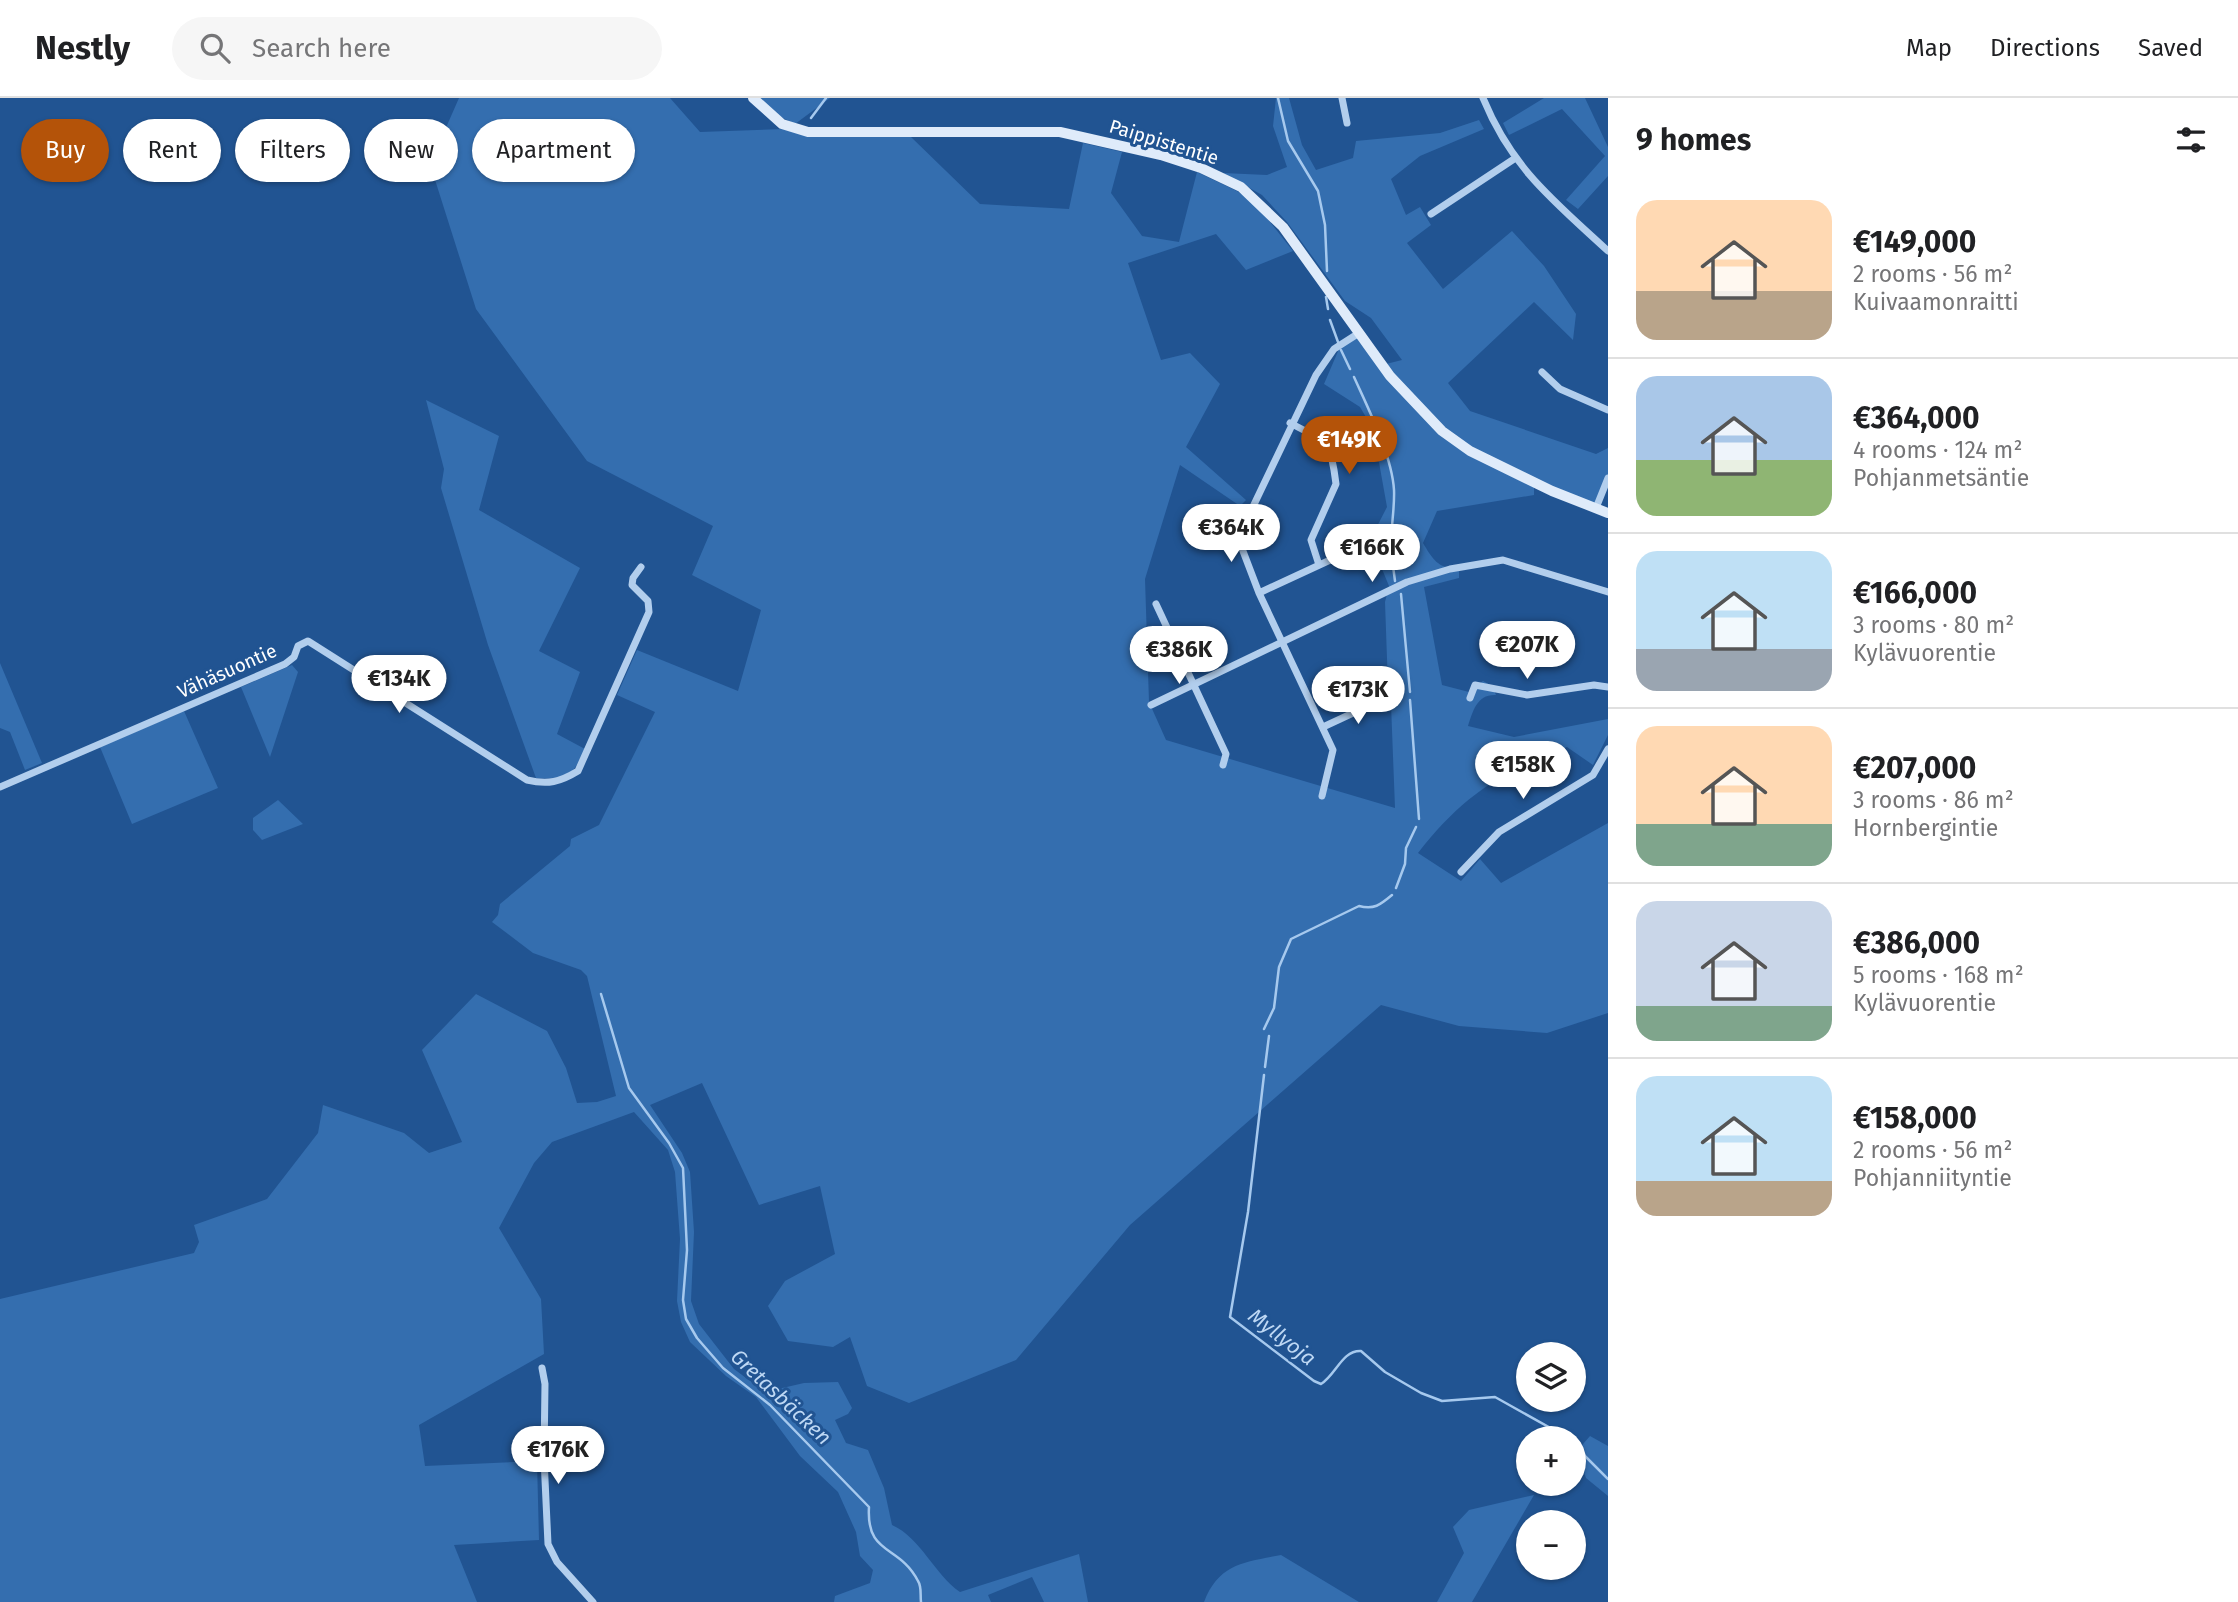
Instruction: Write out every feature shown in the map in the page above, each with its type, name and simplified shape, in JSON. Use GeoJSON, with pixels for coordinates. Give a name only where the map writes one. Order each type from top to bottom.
{"type":"FeatureCollection","features":[{"type":"Feature","properties":{"kind":"street","name":"Paippistentie"},"geometry":{"type":"LineString","coordinates":[[753,98],[782,124],[808,132],[1060,132],[1161,155],[1201,168],[1241,187],[1283,227],[1404,392],[1448,436],[1469,451],[1608,513]]}},
{"type":"Feature","properties":{"kind":"street"},"geometry":{"type":"LineString","coordinates":[[1342,98],[1347,123]]}},
{"type":"Feature","properties":{"kind":"street"},"geometry":{"type":"LineString","coordinates":[[1483,98],[1496,130],[1514,159],[1542,191],[1608,251]]}},
{"type":"Feature","properties":{"kind":"street"},"geometry":{"type":"LineString","coordinates":[[1431,214],[1514,159]]}},
{"type":"Feature","properties":{"kind":"street"},"geometry":{"type":"LineString","coordinates":[[1322,796],[1333,750],[1259,593],[1241,551],[1239,531],[1290,423],[1322,365],[1334,349],[1359,332]]}},
{"type":"Feature","properties":{"kind":"street"},"geometry":{"type":"LineString","coordinates":[[1542,372],[1560,389],[1608,410]]}},
{"type":"Feature","properties":{"kind":"street"},"geometry":{"type":"LineString","coordinates":[[1290,423],[1319,438],[1331,455],[1336,484],[1311,540],[1319,565]]}},
{"type":"Feature","properties":{"kind":"street"},"geometry":{"type":"LineString","coordinates":[[1596,508],[1608,478]]}},
{"type":"Feature","properties":{"kind":"street"},"geometry":{"type":"LineString","coordinates":[[1259,593],[1341,555]]}},
{"type":"Feature","properties":{"kind":"street"},"geometry":{"type":"LineString","coordinates":[[1151,705],[1407,582],[1498,560],[1608,592]]}},
{"type":"Feature","properties":{"kind":"street","name":"Vähäsuontie"},"geometry":{"type":"LineString","coordinates":[[0,787],[285,664],[294,657],[298,646],[308,641],[527,780],[542,783],[561,781],[579,771],[649,612],[649,601],[632,585],[633,578],[641,567]]}},
{"type":"Feature","properties":{"kind":"street"},"geometry":{"type":"LineString","coordinates":[[1156,604],[1226,754],[1223,765]]}},
{"type":"Feature","properties":{"kind":"street"},"geometry":{"type":"LineString","coordinates":[[1471,698],[1475,685],[1527,695],[1594,685],[1608,687]]}},
{"type":"Feature","properties":{"kind":"street"},"geometry":{"type":"LineString","coordinates":[[1323,727],[1381,700]]}},
{"type":"Feature","properties":{"kind":"street"},"geometry":{"type":"LineString","coordinates":[[1461,872],[1499,832],[1593,775],[1608,749]]}},
{"type":"Feature","properties":{"kind":"street"},"geometry":{"type":"LineString","coordinates":[[542,1368],[545,1384],[544,1458],[548,1544],[557,1562],[593,1602]]}},
{"type":"Feature","properties":{"kind":"shaded area"},"geometry":{"type":"Polygon","coordinates":[[[459,98],[670,98],[700,132],[783,129],[911,137],[980,204],[1069,209],[1083,143],[1122,152],[1111,193],[1142,236],[1179,242],[1197,172],[1255,203],[1293,251],[1246,270],[1216,234],[1128,263],[1161,360],[1190,353],[1220,384],[1186,447],[1246,500],[1240,506],[1180,465],[1145,579],[1149,702],[1166,740],[1395,808],[1391,704],[1383,690],[1388,687],[1385,602],[1389,586],[1370,540],[1387,507],[1373,429],[1360,407],[1324,384],[1342,342],[1359,333],[1382,365],[1402,360],[1371,318],[1345,301],[1287,222],[1262,195],[1223,173],[1267,175],[1287,167],[1273,126],[1276,98],[1289,98],[1302,145],[1316,170],[1353,158],[1356,141],[1440,133],[1479,120],[1484,129],[1420,156],[1391,179],[1406,215],[1420,207],[1431,225],[1407,243],[1443,289],[1512,231],[1544,266],[1576,314],[1573,340],[1534,302],[1448,383],[1470,411],[1596,454],[1608,448],[1608,477],[1596,508],[1534,483],[1534,495],[1437,511],[1423,543],[1441,565],[1459,567],[1459,578],[1424,587],[1442,685],[1469,692],[1483,681],[1492,686],[1496,695],[1480,700],[1468,726],[1514,737],[1608,719],[1608,735],[1593,765],[1567,747],[1522,766],[1484,788],[1450,816],[1418,853],[1461,881],[1480,859],[1501,883],[1608,823],[1608,1013],[1547,1033],[1459,1026],[1381,1005],[1130,1225],[1016,1360],[909,1403],[867,1386],[850,1337],[833,1347],[788,1341],[768,1306],[785,1281],[835,1254],[820,1186],[759,1205],[702,1083],[650,1105],[682,1153],[690,1172],[694,1232],[691,1301],[699,1324],[734,1369],[765,1392],[804,1383],[838,1382],[852,1408],[848,1414],[835,1420],[846,1443],[868,1450],[884,1488],[892,1525],[911,1538],[942,1576],[960,1592],[1079,1554],[1088,1602],[1044,1602],[1032,1577],[988,1595],[991,1602],[834,1602],[835,1596],[870,1583],[873,1570],[860,1556],[856,1532],[838,1492],[800,1456],[756,1397],[726,1376],[690,1342],[681,1322],[677,1301],[680,1239],[675,1172],[668,1150],[634,1112],[552,1142],[534,1163],[499,1228],[541,1299],[544,1354],[419,1425],[425,1466],[537,1461],[539,1540],[454,1545],[477,1602],[0,1602],[0,1299],[194,1253],[199,1242],[194,1225],[267,1199],[318,1133],[323,1105],[404,1133],[429,1153],[462,1142],[422,1050],[476,994],[547,1031],[566,1068],[577,1103],[597,1102],[616,1096],[587,976],[581,970],[533,953],[492,922],[498,915],[500,904],[570,846],[571,839],[599,825],[655,712],[617,695],[637,650],[738,691],[761,610],[692,575],[713,526],[587,461],[476,309],[436,182],[458,182],[458,119],[450,119],[459,98]]]}},
{"type":"Feature","properties":{"kind":"shaded area"},"geometry":{"type":"Polygon","coordinates":[[[760,98],[830,98],[795,124],[775,114],[760,98]]]}},
{"type":"Feature","properties":{"kind":"shaded area"},"geometry":{"type":"Polygon","coordinates":[[[1544,98],[1585,98],[1608,147],[1608,176],[1578,209],[1566,200],[1605,156],[1562,109],[1509,135],[1503,123],[1544,98]]]}},
{"type":"Feature","properties":{"kind":"shaded area"},"geometry":{"type":"Polygon","coordinates":[[[426,400],[499,436],[479,510],[580,568],[539,651],[580,672],[557,734],[585,749],[577,765],[562,777],[536,778],[488,645],[441,488],[444,469],[426,400]]]}},
{"type":"Feature","properties":{"kind":"shaded area"},"geometry":{"type":"Polygon","coordinates":[[[0,663],[42,763],[25,770],[10,732],[0,728],[0,663]]]}},
{"type":"Feature","properties":{"kind":"shaded area"},"geometry":{"type":"Polygon","coordinates":[[[292,665],[298,672],[270,757],[241,687],[292,665]]]}},
{"type":"Feature","properties":{"kind":"shaded area"},"geometry":{"type":"Polygon","coordinates":[[[184,711],[218,788],[132,824],[100,747],[184,711]]]}},
{"type":"Feature","properties":{"kind":"shaded area"},"geometry":{"type":"Polygon","coordinates":[[[278,800],[303,824],[262,840],[253,830],[253,818],[278,800]]]}},
{"type":"Feature","properties":{"kind":"shaded area"},"geometry":{"type":"Polygon","coordinates":[[[1590,1436],[1608,1446],[1608,1496],[1586,1478],[1586,1441],[1590,1436]]]}},
{"type":"Feature","properties":{"kind":"shaded area"},"geometry":{"type":"Polygon","coordinates":[[[1533,1496],[1525,1510],[1516,1510],[1516,1526],[1472,1602],[1437,1602],[1464,1553],[1453,1527],[1469,1510],[1533,1496]]]}},
{"type":"Feature","properties":{"kind":"shaded area"},"geometry":{"type":"Polygon","coordinates":[[[1281,1555],[1359,1602],[1204,1602],[1217,1579],[1225,1572],[1245,1563],[1281,1555]]]}},
{"type":"Feature","properties":{"kind":"waterway","name":"Myllyoja"},"geometry":{"type":"LineString","coordinates":[[811,118],[826,98]]}},
{"type":"Feature","properties":{"kind":"waterway","name":"Myllyoja"},"geometry":{"type":"LineString","coordinates":[[1278,98],[1288,141],[1318,191],[1325,225],[1327,271]]}},
{"type":"Feature","properties":{"kind":"waterway","name":"Myllyoja"},"geometry":{"type":"LineString","coordinates":[[1326,297],[1328,309]]}},
{"type":"Feature","properties":{"kind":"waterway","name":"Myllyoja"},"geometry":{"type":"LineString","coordinates":[[1330,320],[1338,342]]}},
{"type":"Feature","properties":{"kind":"waterway","name":"Myllyoja"},"geometry":{"type":"LineString","coordinates":[[1341,350],[1350,369]]}},
{"type":"Feature","properties":{"kind":"waterway","name":"Myllyoja"},"geometry":{"type":"LineString","coordinates":[[1354,377],[1389,462],[1394,490],[1392,556]]}},
{"type":"Feature","properties":{"kind":"waterway","name":"Myllyoja"},"geometry":{"type":"LineString","coordinates":[[1393,566],[1395,581]]}},
{"type":"Feature","properties":{"kind":"waterway","name":"Myllyoja"},"geometry":{"type":"LineString","coordinates":[[1401,594],[1410,692]]}},
{"type":"Feature","properties":{"kind":"waterway","name":"Myllyoja"},"geometry":{"type":"LineString","coordinates":[[1410,700],[1419,819]]}},
{"type":"Feature","properties":{"kind":"waterway","name":"Myllyoja"},"geometry":{"type":"LineString","coordinates":[[1396,888],[1405,864],[1406,848],[1416,827]]}},
{"type":"Feature","properties":{"kind":"waterway","name":"Myllyoja"},"geometry":{"type":"LineString","coordinates":[[1264,1029],[1274,1008],[1279,967],[1291,939],[1359,906],[1377,906],[1392,895]]}},
{"type":"Feature","properties":{"kind":"waterway","name":"Gretasbäcken"},"geometry":{"type":"LineString","coordinates":[[601,994],[629,1088],[669,1143],[683,1168],[687,1250],[683,1300],[686,1319],[697,1338],[723,1368],[770,1405],[869,1507],[869,1523],[873,1534],[878,1542],[910,1569],[919,1583],[921,1602]]}},
{"type":"Feature","properties":{"kind":"waterway","name":"Myllyoja"},"geometry":{"type":"LineString","coordinates":[[1265,1067],[1269,1036]]}},
{"type":"Feature","properties":{"kind":"waterway","name":"Myllyoja"},"geometry":{"type":"LineString","coordinates":[[1264,1075],[1248,1212],[1230,1317],[1321,1384],[1349,1354],[1361,1351],[1385,1372],[1421,1393],[1442,1401],[1495,1397],[1547,1426]]}},
{"type":"Feature","properties":{"kind":"waterway","name":"Myllyoja"},"geometry":{"type":"LineString","coordinates":[[1586,1457],[1608,1479]]}}]}
